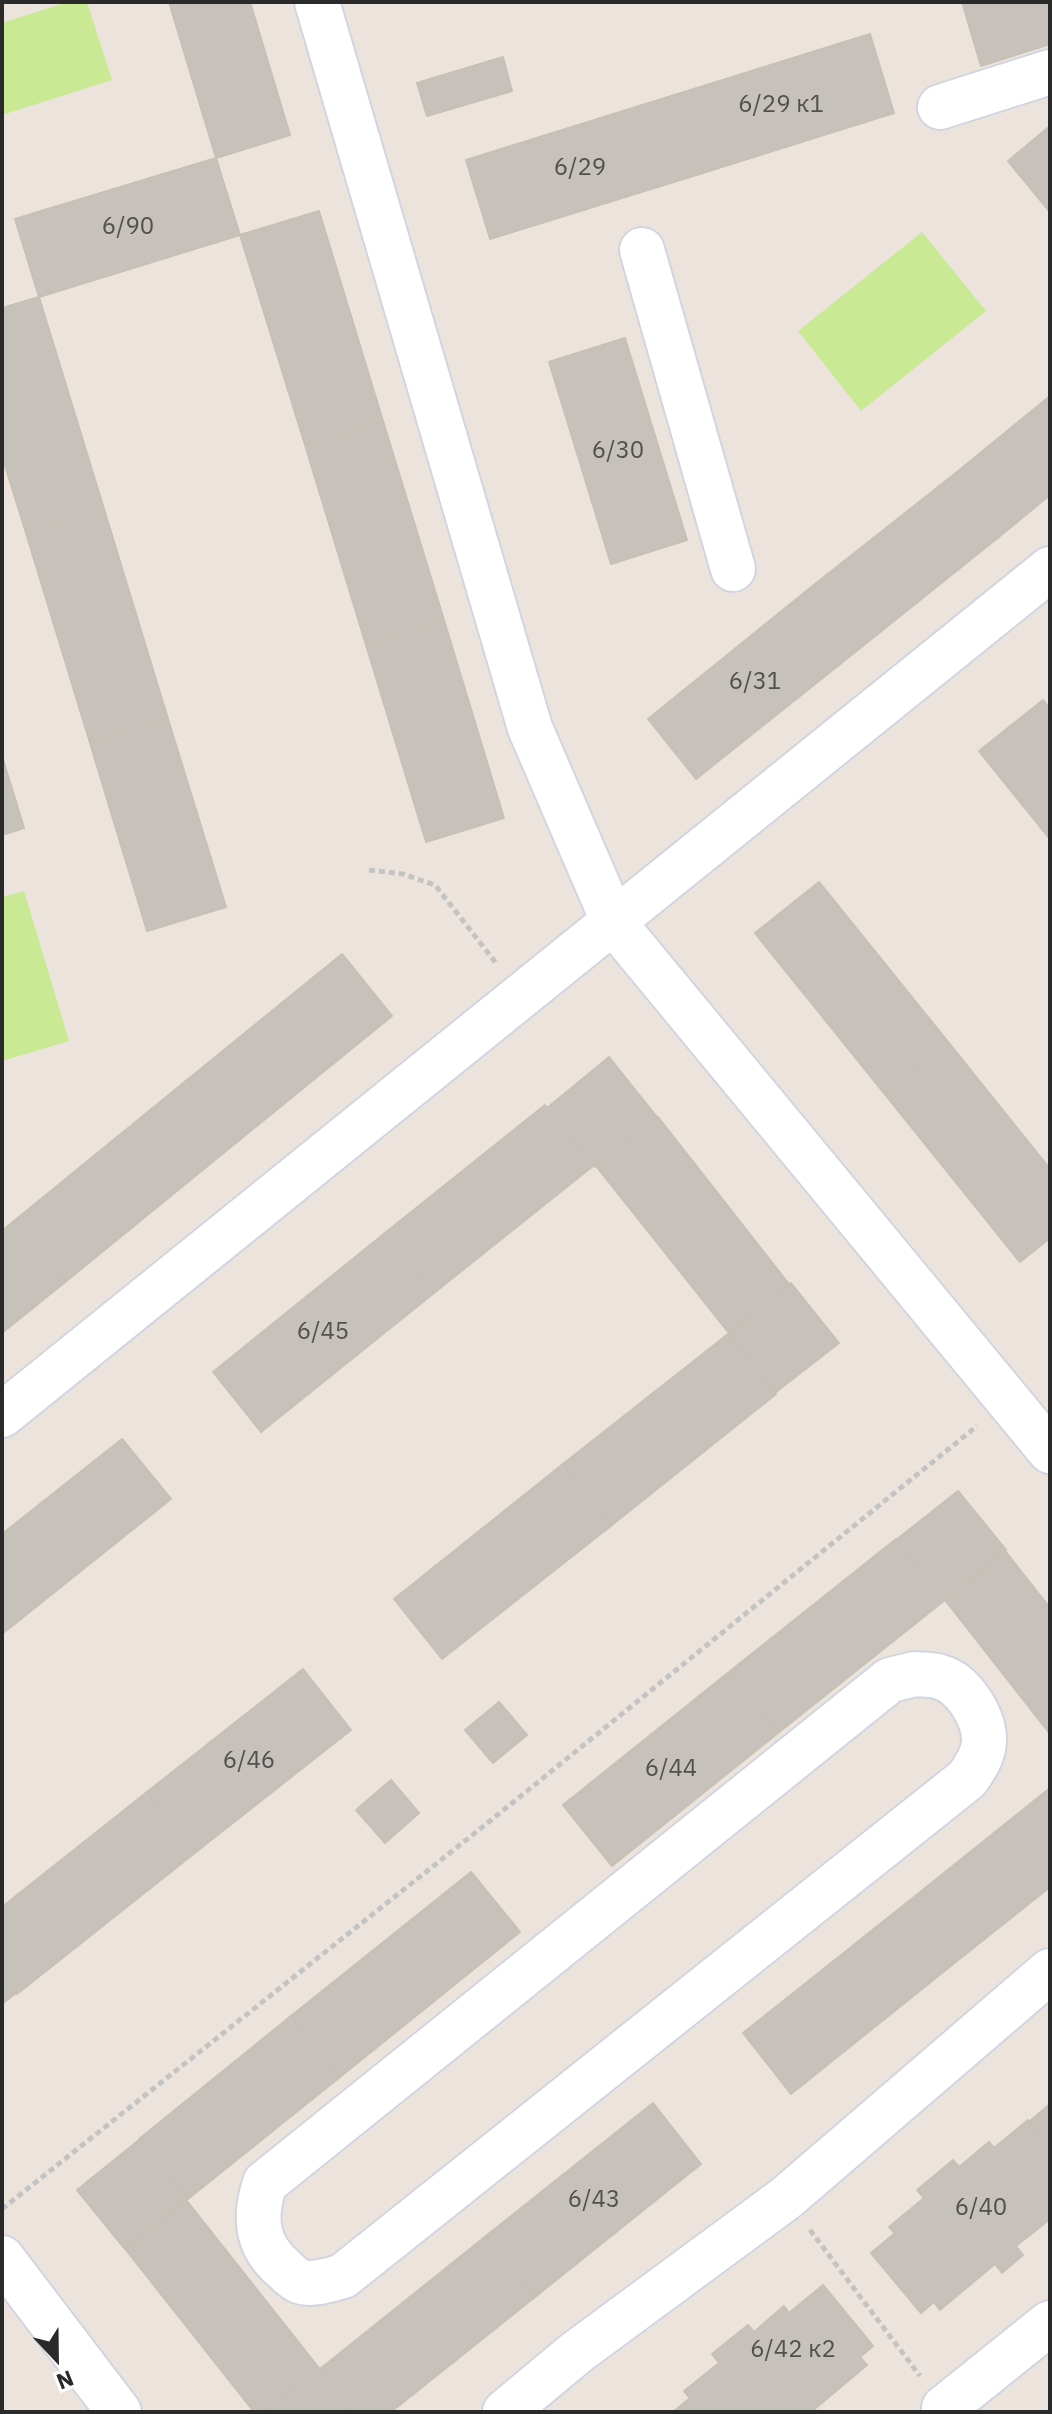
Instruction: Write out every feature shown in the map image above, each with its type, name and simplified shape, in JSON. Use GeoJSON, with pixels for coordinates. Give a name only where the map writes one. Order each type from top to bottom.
{"type":"FeatureCollection","features":[{"type":"Feature","properties":{"kind":"street"},"geometry":{"type":"LineString","coordinates":[[317,2],[530,728],[614,923],[1050,1451]]}},
{"type":"Feature","properties":{"kind":"street"},"geometry":{"type":"LineString","coordinates":[[940,107],[1050,72]]}},
{"type":"Feature","properties":{"kind":"street"},"geometry":{"type":"LineString","coordinates":[[642,250],[733,569]]}},
{"type":"Feature","properties":{"kind":"street"},"geometry":{"type":"LineString","coordinates":[[2,1415],[1050,569]]}},
{"type":"Feature","properties":{"kind":"street"},"geometry":{"type":"LineString","coordinates":[[915,1674],[941,1677],[960,1688],[981,1720],[984,1741],[978,1764],[967,1779],[343,2276],[317,2283],[297,2281],[276,2262],[259,2233],[257,2205],[265,2183],[890,1680],[915,1674]]}},
{"type":"Feature","properties":{"kind":"street"},"geometry":{"type":"LineString","coordinates":[[505,2412],[577,2352],[786,2198],[1050,1971]]}},
{"type":"Feature","properties":{"kind":"street"},"geometry":{"type":"LineString","coordinates":[[2,2258],[119,2412]]}},
{"type":"Feature","properties":{"kind":"street"},"geometry":{"type":"LineString","coordinates":[[944,2411],[1050,2323]]}},
{"type":"Feature","properties":{"kind":"path"},"geometry":{"type":"LineString","coordinates":[[369,870],[403,874],[435,885],[522,996]]}},
{"type":"Feature","properties":{"kind":"path"},"geometry":{"type":"LineString","coordinates":[[2,2209],[478,1831],[1009,1400]]}},
{"type":"Feature","properties":{"kind":"path"},"geometry":{"type":"LineString","coordinates":[[786,2198],[944,2411]]}},
{"type":"Feature","properties":{"kind":"green space"},"geometry":{"type":"Polygon","coordinates":[[[67,2],[87,2],[112,80],[2,115],[2,23],[67,2]]]}},
{"type":"Feature","properties":{"kind":"green space"},"geometry":{"type":"Polygon","coordinates":[[[922,232],[986,311],[861,411],[798,331],[922,232]]]}},
{"type":"Feature","properties":{"kind":"green space"},"geometry":{"type":"Polygon","coordinates":[[[24,891],[69,1041],[2,1061],[2,897],[24,891]]]}},
{"type":"Feature","properties":{"kind":"building"},"geometry":{"type":"Polygon","coordinates":[[[169,2],[250,2],[290,135],[216,158],[169,2]]]}},
{"type":"Feature","properties":{"kind":"building"},"geometry":{"type":"Polygon","coordinates":[[[962,2],[1049,2],[1050,44],[981,66],[962,2]]]}},
{"type":"Feature","properties":{"kind":"building"},"geometry":{"type":"Polygon","coordinates":[[[870,34],[894,113],[693,176],[668,97],[870,34]]]}},
{"type":"Feature","properties":{"kind":"building"},"geometry":{"type":"Polygon","coordinates":[[[503,57],[512,91],[427,116],[417,83],[503,57]]]}},
{"type":"Feature","properties":{"kind":"building"},"geometry":{"type":"Polygon","coordinates":[[[668,97],[693,176],[490,239],[466,160],[668,97]]]}},
{"type":"Feature","properties":{"kind":"building"},"geometry":{"type":"Polygon","coordinates":[[[1050,126],[1050,212],[1008,161],[1050,126]]]}},
{"type":"Feature","properties":{"kind":"building"},"geometry":{"type":"Polygon","coordinates":[[[216,158],[240,235],[39,297],[15,219],[216,158]]]}},
{"type":"Feature","properties":{"kind":"building"},"geometry":{"type":"Polygon","coordinates":[[[319,211],[383,421],[305,445],[240,235],[319,211]]]}},
{"type":"Feature","properties":{"kind":"building"},"geometry":{"type":"Polygon","coordinates":[[[39,297],[104,509],[26,533],[2,456],[2,308],[39,297]]]}},
{"type":"Feature","properties":{"kind":"building"},"geometry":{"type":"Polygon","coordinates":[[[625,338],[687,540],[611,564],[549,362],[625,338]]]}},
{"type":"Feature","properties":{"kind":"building"},"geometry":{"type":"Polygon","coordinates":[[[1050,396],[1050,495],[1000,536],[952,476],[1050,396]]]}},
{"type":"Feature","properties":{"kind":"building"},"geometry":{"type":"Polygon","coordinates":[[[383,421],[444,620],[366,645],[305,445],[383,421]]]}},
{"type":"Feature","properties":{"kind":"building"},"geometry":{"type":"Polygon","coordinates":[[[952,476],[1000,536],[864,645],[815,584],[952,476]]]}},
{"type":"Feature","properties":{"kind":"building"},"geometry":{"type":"Polygon","coordinates":[[[104,509],[168,719],[90,743],[26,533],[104,509]]]}},
{"type":"Feature","properties":{"kind":"building"},"geometry":{"type":"Polygon","coordinates":[[[815,584],[864,645],[696,779],[648,719],[815,584]]]}},
{"type":"Feature","properties":{"kind":"building"},"geometry":{"type":"Polygon","coordinates":[[[444,620],[504,818],[426,842],[366,645],[444,620]]]}},
{"type":"Feature","properties":{"kind":"building"},"geometry":{"type":"Polygon","coordinates":[[[1043,700],[1050,709],[1050,839],[979,751],[1043,700]]]}},
{"type":"Feature","properties":{"kind":"building"},"geometry":{"type":"Polygon","coordinates":[[[168,719],[226,907],[147,931],[90,743],[168,719]]]}},
{"type":"Feature","properties":{"kind":"building"},"geometry":{"type":"Polygon","coordinates":[[[2,756],[24,828],[2,835],[2,756]]]}},
{"type":"Feature","properties":{"kind":"building"},"geometry":{"type":"Polygon","coordinates":[[[819,882],[948,1042],[884,1093],[755,933],[819,882]]]}},
{"type":"Feature","properties":{"kind":"building"},"geometry":{"type":"Polygon","coordinates":[[[342,954],[392,1016],[237,1142],[187,1080],[342,954]]]}},
{"type":"Feature","properties":{"kind":"building"},"geometry":{"type":"Polygon","coordinates":[[[948,1042],[1050,1169],[1050,1238],[1020,1262],[884,1093],[948,1042]]]}},
{"type":"Feature","properties":{"kind":"building"},"geometry":{"type":"Polygon","coordinates":[[[609,1057],[657,1117],[595,1167],[547,1108],[609,1057]]]}},
{"type":"Feature","properties":{"kind":"building"},"geometry":{"type":"Polygon","coordinates":[[[187,1080],[237,1142],[64,1283],[14,1221],[187,1080]]]}},
{"type":"Feature","properties":{"kind":"building"},"geometry":{"type":"Polygon","coordinates":[[[545,1105],[593,1166],[434,1293],[385,1233],[545,1105]]]}},
{"type":"Feature","properties":{"kind":"building"},"geometry":{"type":"Polygon","coordinates":[[[658,1117],[789,1284],[728,1332],[596,1166],[658,1117]]]}},
{"type":"Feature","properties":{"kind":"building"},"geometry":{"type":"Polygon","coordinates":[[[14,1221],[64,1283],[2,1333],[2,1231],[14,1221]]]}},
{"type":"Feature","properties":{"kind":"building"},"geometry":{"type":"Polygon","coordinates":[[[385,1233],[434,1293],[261,1432],[213,1372],[385,1233]]]}},
{"type":"Feature","properties":{"kind":"building"},"geometry":{"type":"Polygon","coordinates":[[[791,1283],[839,1343],[776,1392],[729,1333],[791,1283]]]}},
{"type":"Feature","properties":{"kind":"building"},"geometry":{"type":"Polygon","coordinates":[[[728,1334],[776,1394],[612,1525],[563,1464],[728,1334]]]}},
{"type":"Feature","properties":{"kind":"building"},"geometry":{"type":"Polygon","coordinates":[[[122,1439],[171,1499],[2,1634],[2,1534],[122,1439]]]}},
{"type":"Feature","properties":{"kind":"building"},"geometry":{"type":"Polygon","coordinates":[[[563,1464],[612,1525],[442,1659],[394,1599],[563,1464]]]}},
{"type":"Feature","properties":{"kind":"building"},"geometry":{"type":"Polygon","coordinates":[[[958,1491],[1006,1550],[944,1600],[896,1540],[958,1491]]]}},
{"type":"Feature","properties":{"kind":"building"},"geometry":{"type":"Polygon","coordinates":[[[896,1539],[945,1600],[778,1733],[729,1672],[896,1539]]]}},
{"type":"Feature","properties":{"kind":"building"},"geometry":{"type":"Polygon","coordinates":[[[1006,1552],[1050,1608],[1050,1734],[945,1600],[1006,1552]]]}},
{"type":"Feature","properties":{"kind":"building"},"geometry":{"type":"Polygon","coordinates":[[[303,1669],[351,1730],[196,1852],[147,1792],[303,1669]]]}},
{"type":"Feature","properties":{"kind":"building"},"geometry":{"type":"Polygon","coordinates":[[[729,1672],[778,1733],[612,1866],[563,1805],[729,1672]]]}},
{"type":"Feature","properties":{"kind":"building"},"geometry":{"type":"Polygon","coordinates":[[[499,1702],[527,1735],[493,1763],[465,1730],[499,1702]]]}},
{"type":"Feature","properties":{"kind":"building"},"geometry":{"type":"Polygon","coordinates":[[[391,1780],[419,1813],[385,1843],[356,1810],[391,1780]]]}},
{"type":"Feature","properties":{"kind":"building"},"geometry":{"type":"Polygon","coordinates":[[[1050,1788],[1050,1887],[962,1957],[914,1897],[1050,1788]]]}},
{"type":"Feature","properties":{"kind":"building"},"geometry":{"type":"Polygon","coordinates":[[[147,1792],[196,1852],[17,1994],[2,1975],[2,1907],[147,1792]]]}},
{"type":"Feature","properties":{"kind":"building"},"geometry":{"type":"Polygon","coordinates":[[[471,1872],[520,1932],[340,2077],[291,2016],[471,1872]]]}},
{"type":"Feature","properties":{"kind":"building"},"geometry":{"type":"Polygon","coordinates":[[[914,1897],[962,1957],[791,2094],[743,2033],[914,1897]]]}},
{"type":"Feature","properties":{"kind":"building"},"geometry":{"type":"Polygon","coordinates":[[[2,1976],[16,1993],[2,2004],[2,1976]]]}},
{"type":"Feature","properties":{"kind":"building"},"geometry":{"type":"Polygon","coordinates":[[[291,2016],[340,2077],[188,2199],[139,2139],[291,2016]]]}},
{"type":"Feature","properties":{"kind":"building"},"geometry":{"type":"Polygon","coordinates":[[[653,2103],[701,2164],[535,2297],[486,2236],[653,2103]]]}},
{"type":"Feature","properties":{"kind":"building"},"geometry":{"type":"Polygon","coordinates":[[[1050,2104],[1050,2146],[1030,2121],[1050,2104]]]}},
{"type":"Feature","properties":{"kind":"building"},"geometry":{"type":"Polygon","coordinates":[[[1028,2120],[1050,2147],[1050,2219],[1016,2246],[1023,2255],[1002,2273],[995,2264],[940,2310],[934,2302],[921,2313],[871,2253],[895,2233],[889,2227],[924,2198],[917,2190],[953,2160],[959,2167],[989,2142],[994,2148],[1028,2120]]]}},
{"type":"Feature","properties":{"kind":"building"},"geometry":{"type":"Polygon","coordinates":[[[139,2140],[187,2199],[125,2249],[77,2190],[139,2140]]]}},
{"type":"Feature","properties":{"kind":"building"},"geometry":{"type":"Polygon","coordinates":[[[187,2201],[319,2368],[262,2412],[254,2412],[126,2250],[187,2201]]]}},
{"type":"Feature","properties":{"kind":"building"},"geometry":{"type":"Polygon","coordinates":[[[486,2236],[535,2297],[391,2412],[354,2412],[320,2369],[486,2236]]]}},
{"type":"Feature","properties":{"kind":"building"},"geometry":{"type":"Polygon","coordinates":[[[823,2285],[873,2346],[860,2357],[867,2365],[811,2412],[673,2412],[690,2398],[684,2391],[719,2363],[712,2354],[748,2325],[754,2332],[784,2306],[789,2313],[823,2285]]]}},
{"type":"Feature","properties":{"kind":"building"},"geometry":{"type":"Polygon","coordinates":[[[319,2368],[354,2412],[264,2412],[319,2368]]]}}]}
